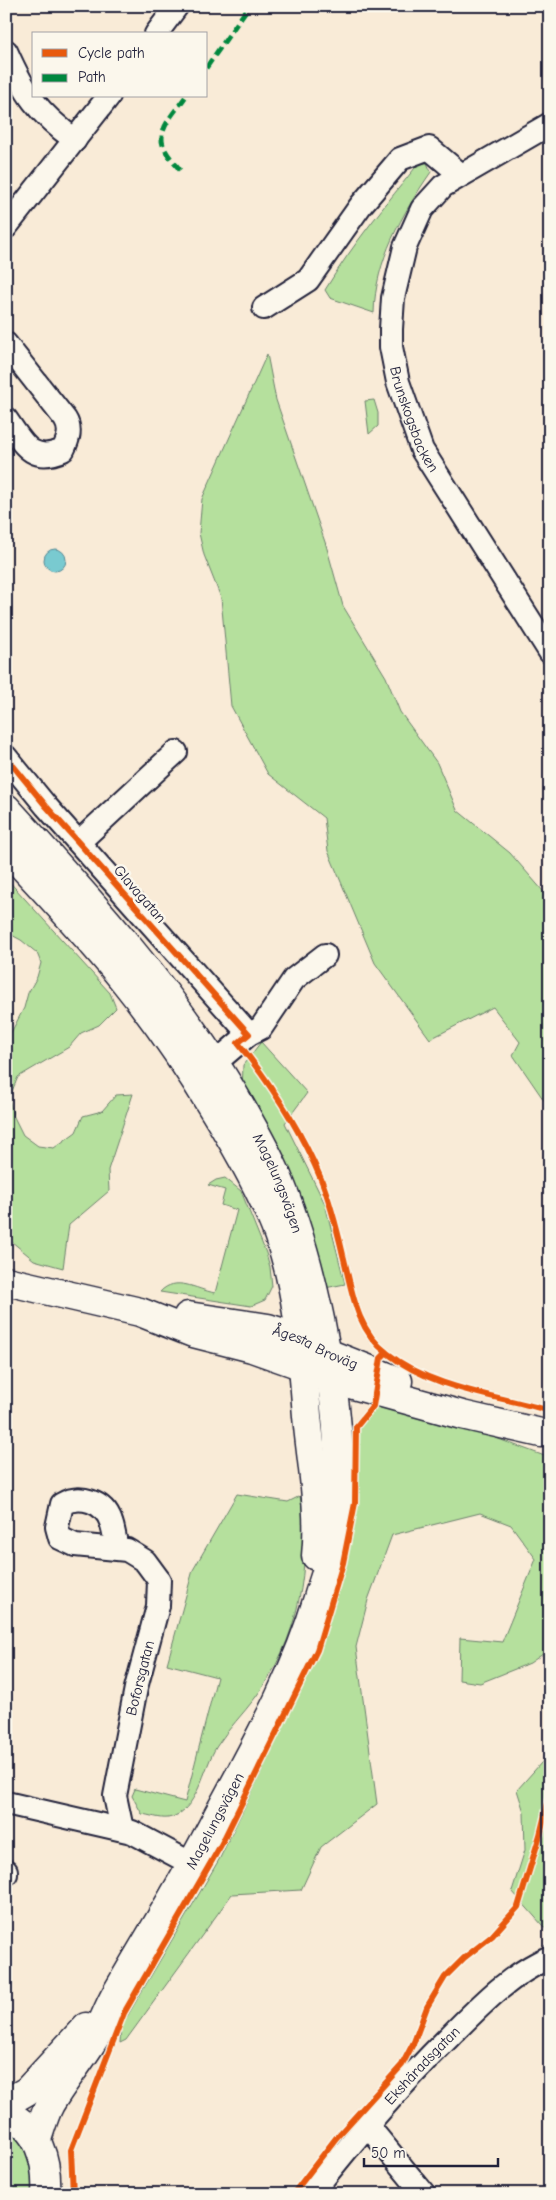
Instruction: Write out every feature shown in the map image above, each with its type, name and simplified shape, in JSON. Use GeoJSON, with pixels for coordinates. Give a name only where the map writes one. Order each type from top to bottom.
{"type":"FeatureCollection","features":[{"type":"Feature","properties":{"kind":"main road","name":"Magelungsvägen"},"geometry":{"type":"LineString","coordinates":[[6,808],[78,887],[178,1008],[215,1063],[274,1169],[297,1227],[316,1298],[329,1366],[337,1438],[338,1496],[330,1557],[307,1637],[271,1714],[192,1864],[113,1999],[94,2039],[48,2107],[37,2139]]}},
{"type":"Feature","properties":{"kind":"main road","name":"Magelungsvägen"},"geometry":{"type":"LineString","coordinates":[[6,848],[126,983],[183,1060],[238,1149],[253,1177],[278,1234],[295,1299],[302,1338],[318,1542],[307,1637]]}},
{"type":"Feature","properties":{"kind":"main road","name":"Ågesta Broväg"},"geometry":{"type":"LineString","coordinates":[[6,1281],[140,1312],[196,1316],[268,1328],[302,1338],[329,1366]]}},
{"type":"Feature","properties":{"kind":"main road","name":"Ågesta Broväg"},"geometry":{"type":"LineString","coordinates":[[140,1312],[192,1333],[252,1348],[303,1366],[329,1366],[388,1378],[468,1403],[545,1434]]}},
{"type":"Feature","properties":{"kind":"main road","name":"Magelungsvägen"},"geometry":{"type":"LineString","coordinates":[[6,2104],[27,2091],[113,1999]]}},
{"type":"Feature","properties":{"kind":"main road"},"geometry":{"type":"LineString","coordinates":[[6,2114],[14,2117],[37,2139],[48,2172],[46,2194]]}},
{"type":"Feature","properties":{"kind":"street"},"geometry":{"type":"LineString","coordinates":[[158,32],[177,6]]}},
{"type":"Feature","properties":{"kind":"street"},"geometry":{"type":"LineString","coordinates":[[6,51],[27,93],[41,112],[75,140]]}},
{"type":"Feature","properties":{"kind":"street"},"geometry":{"type":"LineString","coordinates":[[6,227],[107,98]]}},
{"type":"Feature","properties":{"kind":"street","name":"Brunskogsbacken"},"geometry":{"type":"LineString","coordinates":[[550,124],[443,186],[422,209],[405,246],[394,298],[391,329],[393,359],[404,401],[422,450],[550,652]]}},
{"type":"Feature","properties":{"kind":"street"},"geometry":{"type":"LineString","coordinates":[[264,308],[308,280],[361,205],[400,159],[429,148],[460,175]]}},
{"type":"Feature","properties":{"kind":"street"},"geometry":{"type":"LineString","coordinates":[[6,344],[68,423],[69,436],[63,450],[52,455],[40,456],[28,449],[6,419]]}},
{"type":"Feature","properties":{"kind":"street"},"geometry":{"type":"LineString","coordinates":[[78,842],[176,752]]}},
{"type":"Feature","properties":{"kind":"street","name":"Glavagatan"},"geometry":{"type":"LineString","coordinates":[[6,757],[46,806],[249,1034]]}},
{"type":"Feature","properties":{"kind":"street"},"geometry":{"type":"LineString","coordinates":[[215,1063],[249,1034],[261,1028],[294,979],[325,955]]}},
{"type":"Feature","properties":{"kind":"street","name":"Boforsgatan"},"geometry":{"type":"LineString","coordinates":[[117,1549],[126,1550],[145,1561],[159,1580],[158,1606],[136,1688],[115,1796],[122,1829]]}},
{"type":"Feature","properties":{"kind":"street"},"geometry":{"type":"LineString","coordinates":[[6,1803],[132,1832],[192,1864]]}},
{"type":"Feature","properties":{"kind":"street","name":"Ekshäradsgatan"},"geometry":{"type":"LineString","coordinates":[[311,2194],[414,2072],[478,2008],[512,1978],[550,1957]]}},
{"type":"Feature","properties":{"kind":"street"},"geometry":{"type":"LineString","coordinates":[[368,2126],[424,2194]]}},
{"type":"Feature","properties":{"kind":"green space"},"geometry":{"type":"Polygon","coordinates":[[[419,163],[427,163],[431,172],[400,221],[392,239],[379,275],[374,313],[330,298],[325,290],[335,273],[419,163]]]}},
{"type":"Feature","properties":{"kind":"green space"},"geometry":{"type":"Polygon","coordinates":[[[267,354],[276,400],[326,545],[343,606],[386,677],[400,712],[437,763],[457,810],[510,853],[550,899],[550,1109],[513,1055],[520,1042],[493,1007],[430,1039],[375,963],[328,851],[324,818],[268,774],[231,706],[221,598],[204,555],[199,533],[202,499],[267,354]]]}},
{"type":"Feature","properties":{"kind":"green space"},"geometry":{"type":"Polygon","coordinates":[[[374,400],[378,413],[378,426],[369,434],[365,401],[374,400]]]}},
{"type":"Feature","properties":{"kind":"green space"},"geometry":{"type":"Polygon","coordinates":[[[6,878],[110,993],[116,1008],[99,1025],[81,1033],[69,1047],[18,1077],[9,1098],[13,1115],[23,1135],[38,1146],[54,1148],[76,1132],[83,1116],[102,1111],[116,1095],[133,1094],[108,1170],[109,1191],[69,1225],[63,1268],[34,1260],[6,1237],[6,1042],[24,1008],[28,993],[37,977],[41,963],[37,953],[21,940],[6,932],[6,878]]]}},
{"type":"Feature","properties":{"kind":"green space"},"geometry":{"type":"Polygon","coordinates":[[[261,1042],[307,1093],[285,1123],[325,1204],[345,1284],[325,1288],[242,1092],[243,1065],[261,1042]]]}},
{"type":"Feature","properties":{"kind":"green space"},"geometry":{"type":"Polygon","coordinates":[[[225,1178],[241,1191],[266,1253],[272,1286],[265,1300],[251,1306],[160,1292],[173,1284],[179,1284],[215,1293],[237,1210],[221,1205],[225,1190],[208,1185],[216,1180],[225,1178]]]}},
{"type":"Feature","properties":{"kind":"green space"},"geometry":{"type":"Polygon","coordinates":[[[376,1399],[436,1416],[550,1458],[550,1649],[530,1663],[480,1683],[459,1680],[460,1638],[502,1642],[536,1559],[511,1525],[480,1513],[392,1535],[368,1600],[356,1647],[377,1804],[321,1847],[301,1890],[232,1894],[126,2040],[120,2043],[121,2027],[220,1858],[308,1675],[335,1600],[357,1495],[356,1421],[376,1399]]]}},
{"type":"Feature","properties":{"kind":"green space"},"geometry":{"type":"Polygon","coordinates":[[[237,1494],[288,1502],[300,1496],[304,1522],[303,1576],[292,1627],[270,1676],[217,1746],[193,1799],[186,1808],[168,1818],[142,1814],[132,1796],[135,1789],[185,1802],[217,1677],[167,1664],[193,1570],[237,1494]]]}},
{"type":"Feature","properties":{"kind":"green space"},"geometry":{"type":"Polygon","coordinates":[[[550,1753],[550,1934],[512,1891],[525,1850],[524,1812],[517,1790],[550,1753]]]}},
{"type":"Feature","properties":{"kind":"green space"},"geometry":{"type":"Polygon","coordinates":[[[6,2123],[30,2147],[37,2194],[6,2194],[6,2123]]]}},
{"type":"Feature","properties":{"kind":"water"},"geometry":{"type":"Polygon","coordinates":[[[55,549],[63,552],[66,560],[63,568],[55,571],[47,568],[44,560],[47,552],[55,549]]]}},
{"type":"Feature","properties":{"kind":"marked path"},"geometry":{"type":"LineString","coordinates":[[208,65],[249,6]]}},
{"type":"Feature","properties":{"kind":"marked path"},"geometry":{"type":"LineString","coordinates":[[180,170],[166,151],[162,138],[167,122],[185,98]]}},
{"type":"Feature","properties":{"kind":"cycle path"},"geometry":{"type":"LineString","coordinates":[[6,757],[46,806],[249,1034],[238,1043],[284,1108],[313,1161],[331,1207],[357,1308],[368,1333],[377,1344],[405,1365],[444,1383],[550,1411]]}},
{"type":"Feature","properties":{"kind":"cycle path"},"geometry":{"type":"LineString","coordinates":[[73,2194],[71,2150],[124,2013],[221,1845],[317,1650],[343,1563],[355,1503],[356,1427],[373,1406],[381,1358],[386,1353]]}},
{"type":"Feature","properties":{"kind":"cycle path"},"geometry":{"type":"LineString","coordinates":[[293,2194],[336,2138],[402,2065],[414,2042],[427,2007],[445,1977],[464,1958],[492,1936],[518,1907],[540,1835],[550,1794]]}}]}
